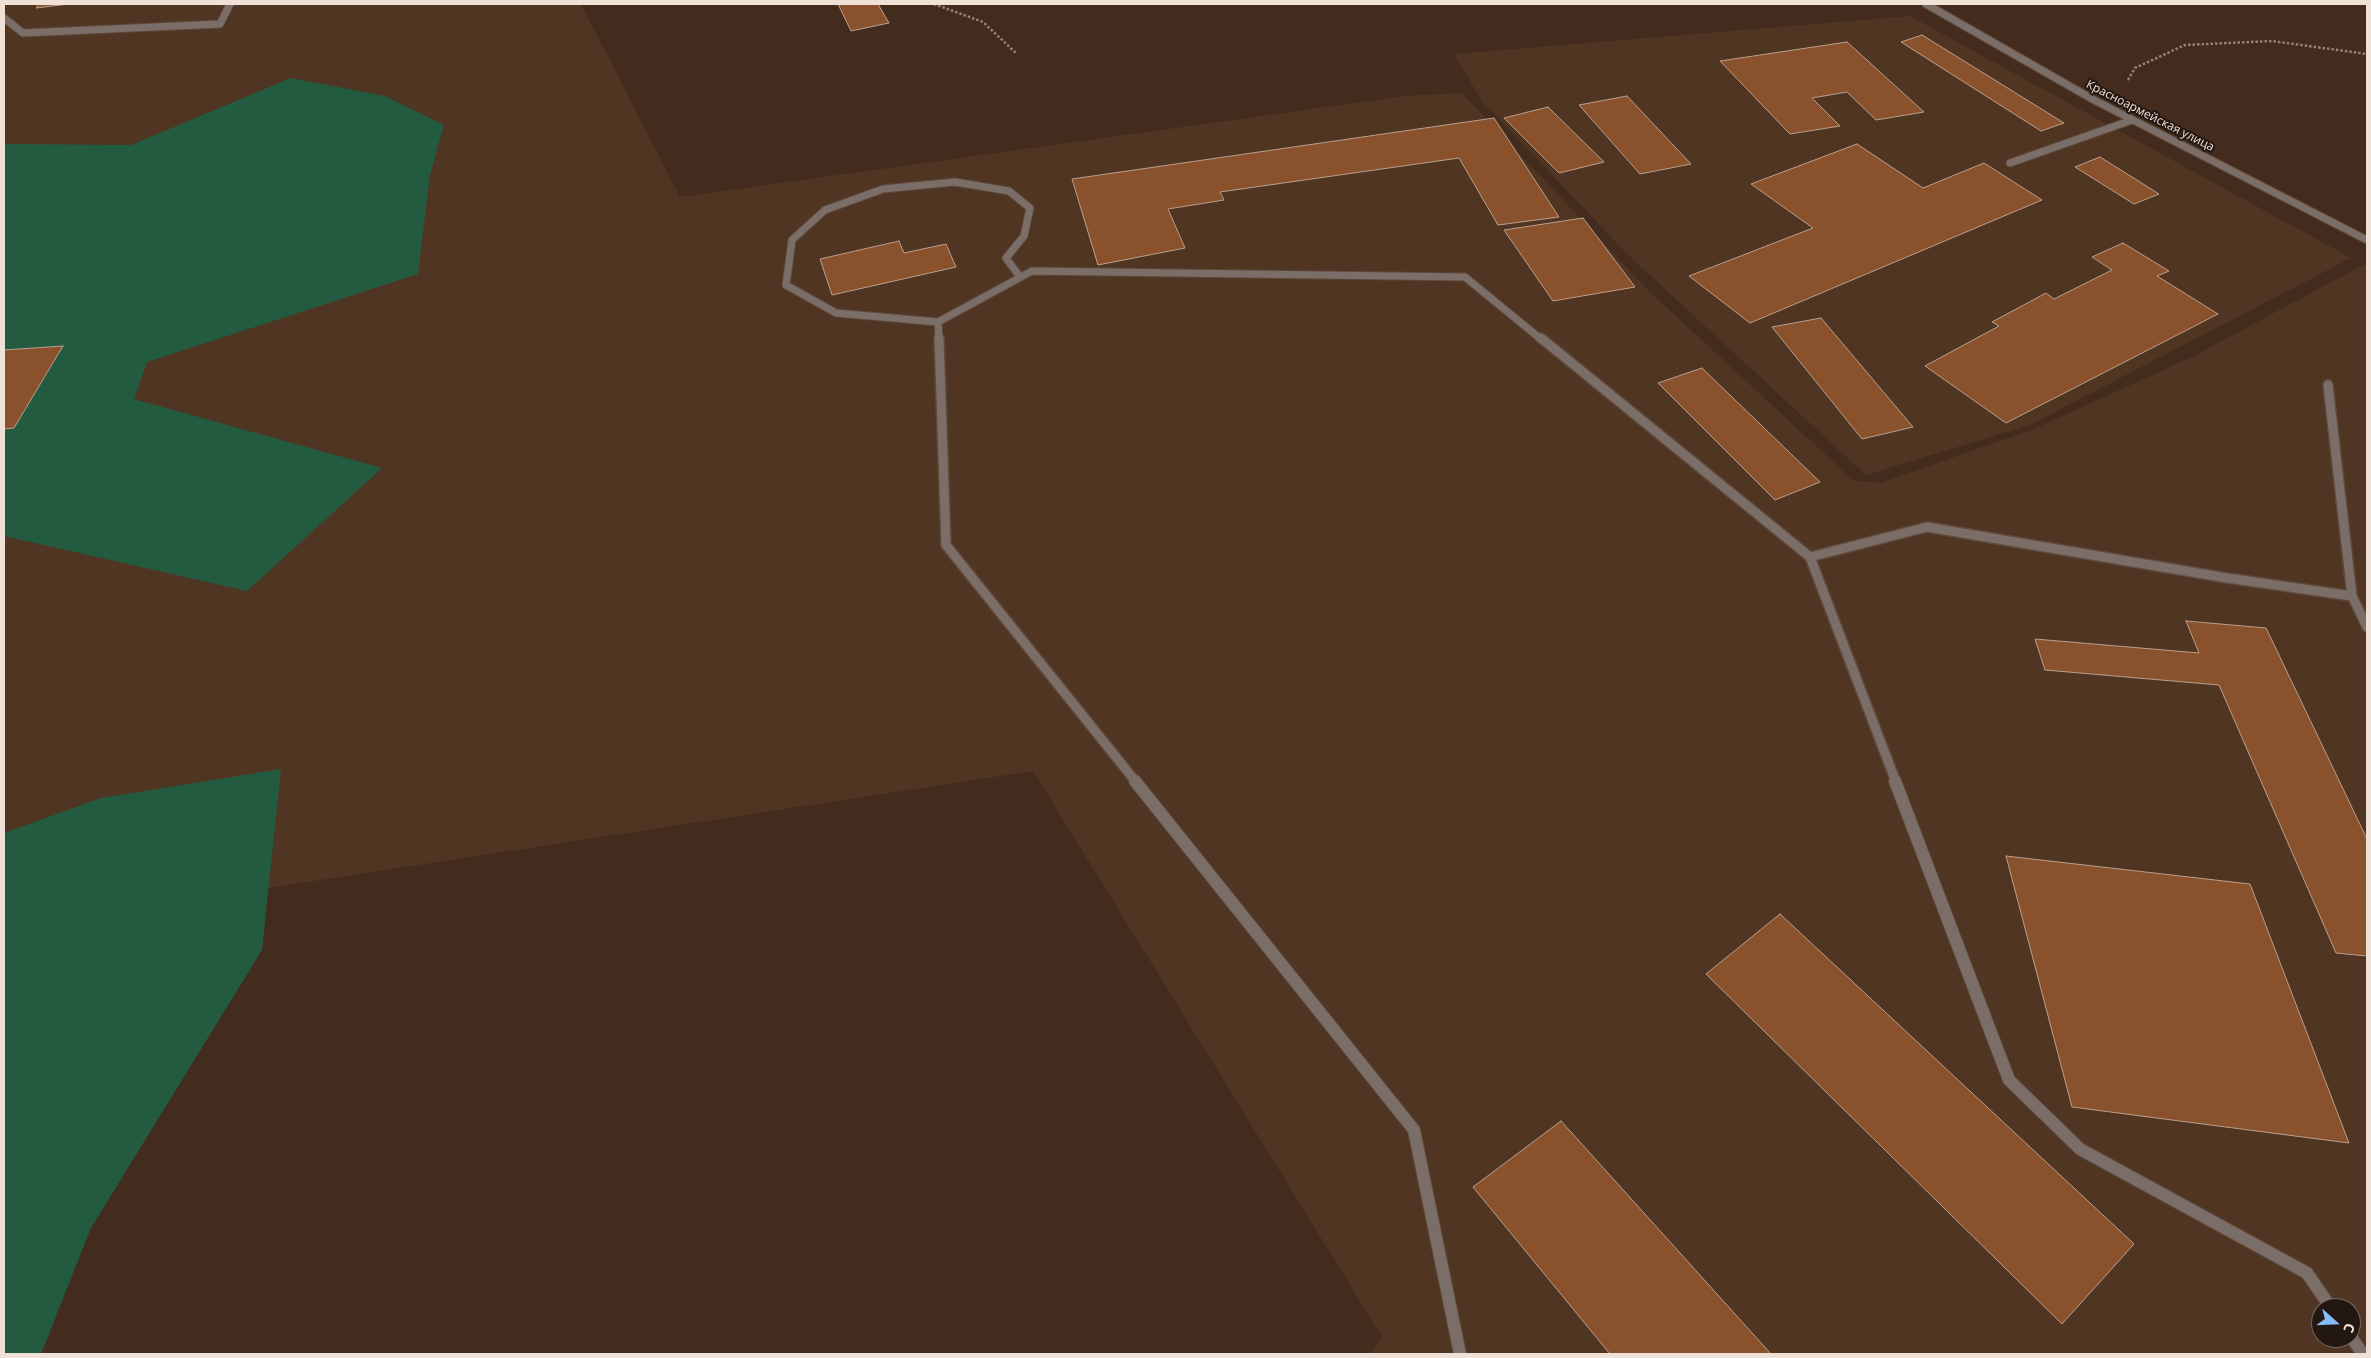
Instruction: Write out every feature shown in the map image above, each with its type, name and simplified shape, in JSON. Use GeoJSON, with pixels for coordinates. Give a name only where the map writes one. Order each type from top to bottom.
{"type":"FeatureCollection","features":[{"type":"Feature","properties":{"kind":"street"},"geometry":{"type":"LineString","coordinates":[[4,18],[23,33],[220,24],[230,4]]}},
{"type":"Feature","properties":{"kind":"street","name":"Красноармейская улица"},"geometry":{"type":"LineString","coordinates":[[1926,4],[2112,110],[2367,240]]}},
{"type":"Feature","properties":{"kind":"street"},"geometry":{"type":"LineString","coordinates":[[2010,164],[2132,120]]}},
{"type":"Feature","properties":{"kind":"street"},"geometry":{"type":"LineString","coordinates":[[1020,277],[1006,258],[1024,236],[1030,208],[1009,191],[955,182],[883,189],[825,210],[792,240],[786,285],[836,313],[938,322],[1032,271],[1465,277],[1810,557],[2009,1080],[2080,1149],[2307,1273],[2324,1298]]}},
{"type":"Feature","properties":{"kind":"street"},"geometry":{"type":"LineString","coordinates":[[938,322],[946,545],[1414,1130],[1460,1354]]}},
{"type":"Feature","properties":{"kind":"street"},"geometry":{"type":"LineString","coordinates":[[2328,385],[2352,596],[2367,627]]}},
{"type":"Feature","properties":{"kind":"street"},"geometry":{"type":"LineString","coordinates":[[1810,557],[1927,527],[2227,578],[2352,596]]}},
{"type":"Feature","properties":{"kind":"path"},"geometry":{"type":"LineString","coordinates":[[934,4],[983,22],[1016,53]]}},
{"type":"Feature","properties":{"kind":"path"},"geometry":{"type":"LineString","coordinates":[[2112,110],[2135,68],[2185,45],[2272,41],[2367,54]]}},
{"type":"Feature","properties":{"kind":"shaded area"},"geometry":{"type":"Polygon","coordinates":[[[4,4],[581,4],[680,197],[1405,96],[1462,93],[1650,292],[1853,480],[1880,483],[2034,429],[2192,357],[2363,265],[2367,267],[2367,1354],[1370,1354],[1382,1337],[1033,771],[98,914],[4,923],[4,4]]]}},
{"type":"Feature","properties":{"kind":"shaded area"},"geometry":{"type":"Polygon","coordinates":[[[1910,16],[2351,258],[2030,425],[1866,475],[1627,254],[1482,101],[1454,54],[1910,16]]]}},
{"type":"Feature","properties":{"kind":"green space"},"geometry":{"type":"Polygon","coordinates":[[[291,78],[385,96],[444,125],[430,175],[418,274],[147,362],[134,399],[382,468],[247,591],[4,536],[4,144],[131,145],[291,78]]]}},
{"type":"Feature","properties":{"kind":"green space"},"geometry":{"type":"Polygon","coordinates":[[[281,769],[262,950],[91,1228],[41,1354],[4,1354],[4,833],[101,798],[281,769]]]}},
{"type":"Feature","properties":{"kind":"building"},"geometry":{"type":"Polygon","coordinates":[[[39,4],[69,4],[36,8],[39,4]]]}},
{"type":"Feature","properties":{"kind":"building"},"geometry":{"type":"Polygon","coordinates":[[[838,4],[878,4],[889,23],[851,31],[838,4]]]}},
{"type":"Feature","properties":{"kind":"building"},"geometry":{"type":"Polygon","coordinates":[[[1922,35],[2064,123],[2041,131],[1901,42],[1922,35]]]}},
{"type":"Feature","properties":{"kind":"building"},"geometry":{"type":"Polygon","coordinates":[[[1847,42],[1924,112],[1876,120],[1847,92],[1812,98],[1840,126],[1790,134],[1720,61],[1847,42]]]}},
{"type":"Feature","properties":{"kind":"building"},"geometry":{"type":"Polygon","coordinates":[[[1627,96],[1691,164],[1640,174],[1579,105],[1627,96]]]}},
{"type":"Feature","properties":{"kind":"building"},"geometry":{"type":"Polygon","coordinates":[[[1548,107],[1604,162],[1559,173],[1504,118],[1548,107]]]}},
{"type":"Feature","properties":{"kind":"building"},"geometry":{"type":"Polygon","coordinates":[[[1494,118],[1559,217],[1498,225],[1459,158],[1220,192],[1224,200],[1168,209],[1185,248],[1098,265],[1072,179],[1494,118]]]}},
{"type":"Feature","properties":{"kind":"building"},"geometry":{"type":"Polygon","coordinates":[[[1857,144],[1923,188],[1984,163],[2042,200],[1750,323],[1689,276],[1813,228],[1751,184],[1857,144]]]}},
{"type":"Feature","properties":{"kind":"building"},"geometry":{"type":"Polygon","coordinates":[[[2100,157],[2159,194],[2134,204],[2075,167],[2100,157]]]}},
{"type":"Feature","properties":{"kind":"building"},"geometry":{"type":"Polygon","coordinates":[[[1583,218],[1635,287],[1553,301],[1504,230],[1583,218]]]}},
{"type":"Feature","properties":{"kind":"building"},"geometry":{"type":"Polygon","coordinates":[[[899,241],[904,253],[946,244],[956,267],[832,295],[820,259],[899,241]]]}},
{"type":"Feature","properties":{"kind":"building"},"geometry":{"type":"Polygon","coordinates":[[[2123,243],[2169,271],[2157,276],[2218,314],[2006,423],[1925,366],[1999,326],[1992,322],[2046,293],[2054,299],[2112,270],[2092,257],[2123,243]]]}},
{"type":"Feature","properties":{"kind":"building"},"geometry":{"type":"Polygon","coordinates":[[[1821,318],[1913,427],[1862,439],[1772,327],[1821,318]]]}},
{"type":"Feature","properties":{"kind":"building"},"geometry":{"type":"Polygon","coordinates":[[[63,346],[14,428],[4,429],[4,350],[63,346]]]}},
{"type":"Feature","properties":{"kind":"building"},"geometry":{"type":"Polygon","coordinates":[[[1702,368],[1820,482],[1775,500],[1658,383],[1702,368]]]}},
{"type":"Feature","properties":{"kind":"building"},"geometry":{"type":"Polygon","coordinates":[[[2186,621],[2266,628],[2367,839],[2367,956],[2336,953],[2219,685],[2045,670],[2035,639],[2199,653],[2186,621]]]}},
{"type":"Feature","properties":{"kind":"building"},"geometry":{"type":"Polygon","coordinates":[[[2006,856],[2250,884],[2349,1143],[2072,1107],[2006,856]]]}},
{"type":"Feature","properties":{"kind":"building"},"geometry":{"type":"Polygon","coordinates":[[[1780,914],[2134,1244],[2062,1324],[1706,974],[1780,914]]]}},
{"type":"Feature","properties":{"kind":"building"},"geometry":{"type":"Polygon","coordinates":[[[1561,1121],[1771,1354],[1610,1354],[1473,1187],[1561,1121]]]}}]}
